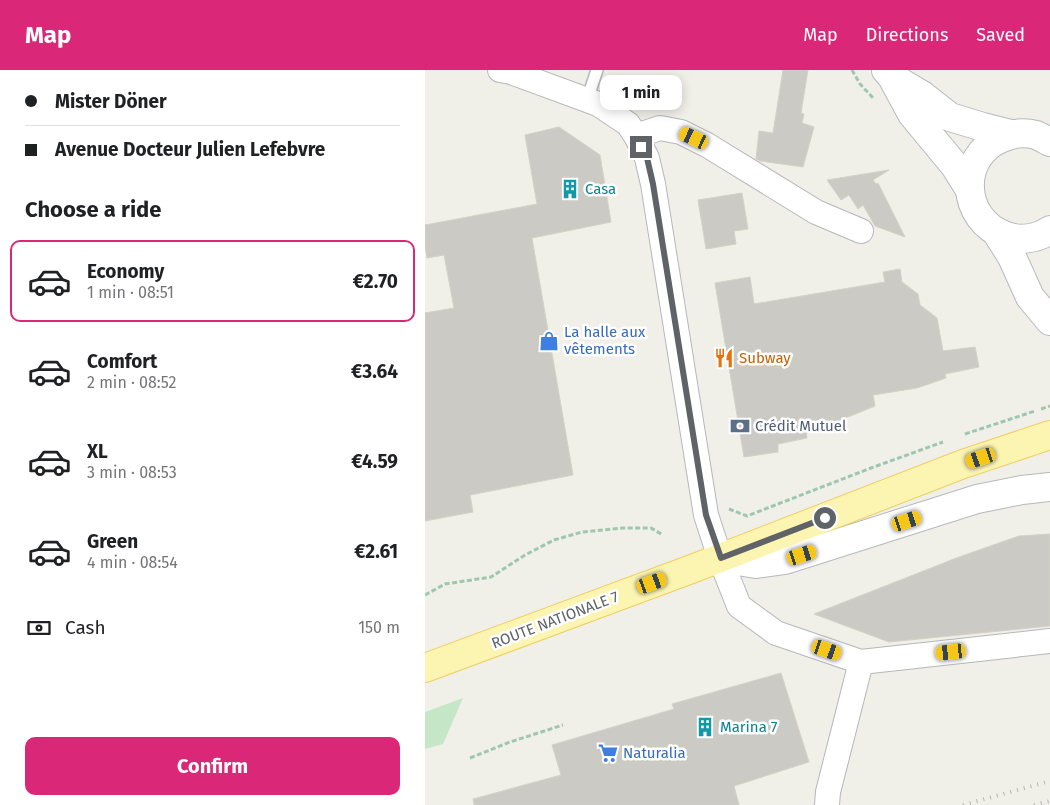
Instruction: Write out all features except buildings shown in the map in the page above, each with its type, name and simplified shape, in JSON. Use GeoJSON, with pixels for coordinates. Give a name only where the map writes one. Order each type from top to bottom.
{"type":"FeatureCollection","features":[{"type":"Feature","properties":{"kind":"main road"},"geometry":{"type":"LineString","coordinates":[[889,73],[950,117],[1011,134]]}},
{"type":"Feature","properties":{"kind":"main road"},"geometry":{"type":"LineString","coordinates":[[889,73],[912,114],[955,166],[969,190],[974,207],[983,222],[997,232],[1013,238],[1029,238],[1045,234],[1050,230]]}},
{"type":"Feature","properties":{"kind":"main road"},"geometry":{"type":"LineString","coordinates":[[969,190],[971,171],[980,154],[994,141],[1011,134],[1024,133],[1037,135],[1050,142]]}},
{"type":"Feature","properties":{"kind":"main road"},"geometry":{"type":"LineString","coordinates":[[997,232],[1012,257],[1030,296],[1050,321]]}},
{"type":"Feature","properties":{"kind":"main road","name":"ROUTE NATIONALE 7"},"geometry":{"type":"LineString","coordinates":[[430,669],[963,464],[1050,435]]}},
{"type":"Feature","properties":{"kind":"main road"},"geometry":{"type":"LineString","coordinates":[[721,558],[756,564],[785,560],[977,499],[1022,490],[1050,487]]}},
{"type":"Feature","properties":{"kind":"street"},"geometry":{"type":"LineString","coordinates":[[500,70],[533,75],[598,104],[628,124],[647,158],[653,184],[706,515],[739,606],[776,633],[861,662],[1050,641]]}},
{"type":"Feature","properties":{"kind":"street"},"geometry":{"type":"LineString","coordinates":[[636,136],[660,128],[681,132],[707,144],[816,212],[861,231]]}},
{"type":"Feature","properties":{"kind":"street"},"geometry":{"type":"LineString","coordinates":[[827,805],[828,792],[861,662]]}},
{"type":"Feature","properties":{"kind":"lane"},"geometry":{"type":"LineString","coordinates":[[587,100],[597,70]]}},
{"type":"Feature","properties":{"kind":"path"},"geometry":{"type":"LineString","coordinates":[[962,435],[1050,406]]}},
{"type":"Feature","properties":{"kind":"path"},"geometry":{"type":"LineString","coordinates":[[706,515],[725,507],[747,516],[944,442]]}},
{"type":"Feature","properties":{"kind":"path"},"geometry":{"type":"LineString","coordinates":[[425,595],[445,584],[491,577],[525,555],[555,540],[582,532],[623,528],[651,528],[663,535]]}},
{"type":"Feature","properties":{"kind":"path"},"geometry":{"type":"LineString","coordinates":[[469,758],[510,742],[563,725]]}},
{"type":"Feature","properties":{"kind":"green space"},"geometry":{"type":"Polygon","coordinates":[[[463,698],[443,744],[425,749],[425,712],[463,698]]]}},
{"type":"Feature","properties":{"kind":"railway"},"geometry":{"type":"LineString","coordinates":[[963,805],[1050,781]]}},
{"type":"Feature","properties":{"kind":"railway"},"geometry":{"type":"LineString","coordinates":[[1034,805],[1050,801]]}},
{"type":"Feature","properties":{"kind":"place","name":"Casa"},"geometry":{"type":"Point","coordinates":[570,189]}},
{"type":"Feature","properties":{"kind":"place","name":"La halle aux vêtements"},"geometry":{"type":"Point","coordinates":[549,341]}},
{"type":"Feature","properties":{"kind":"place","name":"Subway"},"geometry":{"type":"Point","coordinates":[724,358]}},
{"type":"Feature","properties":{"kind":"place","name":"Crédit Mutuel"},"geometry":{"type":"Point","coordinates":[740,426]}},
{"type":"Feature","properties":{"kind":"place","name":"Marina 7"},"geometry":{"type":"Point","coordinates":[705,727]}},
{"type":"Feature","properties":{"kind":"place","name":"Naturalia"},"geometry":{"type":"Point","coordinates":[608,753]}},
{"type":"Feature","properties":{"kind":"route"},"geometry":{"type":"LineString","coordinates":[[641,147],[647,158],[653,184],[706,515],[721,558],[825,518]]}}]}
